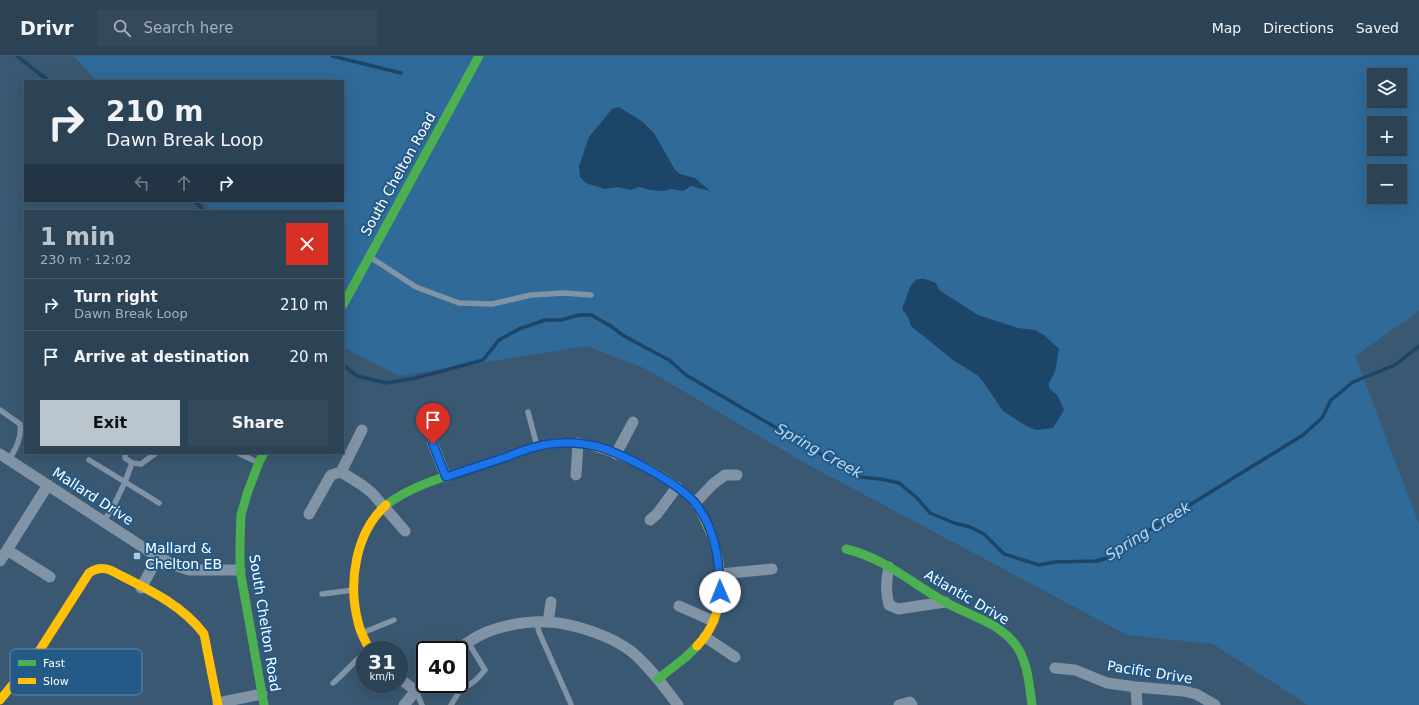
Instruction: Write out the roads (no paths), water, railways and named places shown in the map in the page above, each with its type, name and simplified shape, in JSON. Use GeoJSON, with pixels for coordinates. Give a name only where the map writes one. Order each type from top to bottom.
{"type":"FeatureCollection","features":[{"type":"Feature","properties":{"kind":"street","name":"South Chelton Road"},"geometry":{"type":"LineString","coordinates":[[344,303],[478,56]]}},
{"type":"Feature","properties":{"kind":"street"},"geometry":{"type":"LineString","coordinates":[[616,454],[633,422]]}},
{"type":"Feature","properties":{"kind":"street"},"geometry":{"type":"LineString","coordinates":[[341,472],[362,430]]}},
{"type":"Feature","properties":{"kind":"street"},"geometry":{"type":"LineString","coordinates":[[366,641],[357,618],[354,590],[356,562],[361,541],[372,522],[385,506],[406,492],[537,446],[561,443],[578,443],[596,446],[641,465],[677,487],[695,503],[713,536],[720,574],[720,592],[713,621],[705,637],[685,657],[658,679]]}},
{"type":"Feature","properties":{"kind":"street"},"geometry":{"type":"LineString","coordinates":[[576,475],[578,443]]}},
{"type":"Feature","properties":{"kind":"street"},"geometry":{"type":"LineString","coordinates":[[433,444],[446,477]]}},
{"type":"Feature","properties":{"kind":"street","name":"South Chelton Road"},"geometry":{"type":"LineString","coordinates":[[263,454],[258,462],[246,494],[241,515],[240,570],[263,700]]}},
{"type":"Feature","properties":{"kind":"street","name":"Mallard Drive"},"geometry":{"type":"LineString","coordinates":[[4,457],[158,556],[177,566],[188,570],[240,570]]}},
{"type":"Feature","properties":{"kind":"street"},"geometry":{"type":"LineString","coordinates":[[310,514],[331,474],[341,472],[362,485],[385,506],[405,531]]}},
{"type":"Feature","properties":{"kind":"street"},"geometry":{"type":"LineString","coordinates":[[695,503],[724,475],[736,475]]}},
{"type":"Feature","properties":{"kind":"street"},"geometry":{"type":"LineString","coordinates":[[48,485],[3,555],[50,577]]}},
{"type":"Feature","properties":{"kind":"street"},"geometry":{"type":"LineString","coordinates":[[650,520],[657,514],[677,487]]}},
{"type":"Feature","properties":{"kind":"street","name":"Atlantic Drive"},"geometry":{"type":"LineString","coordinates":[[846,549],[864,554],[889,567],[945,602],[1003,632],[1014,642],[1022,654],[1032,705]]}},
{"type":"Feature","properties":{"kind":"street"},"geometry":{"type":"LineString","coordinates":[[141,588],[158,556]]}},
{"type":"Feature","properties":{"kind":"street"},"geometry":{"type":"LineString","coordinates":[[40,649],[89,573],[95,568],[102,567],[169,603],[200,626],[204,634],[218,704],[263,700]]}},
{"type":"Feature","properties":{"kind":"street"},"geometry":{"type":"LineString","coordinates":[[889,567],[886,582],[886,596],[889,605],[898,609],[945,602]]}},
{"type":"Feature","properties":{"kind":"street"},"geometry":{"type":"LineString","coordinates":[[720,574],[772,569]]}},
{"type":"Feature","properties":{"kind":"street"},"geometry":{"type":"LineString","coordinates":[[542,622],[551,602]]}},
{"type":"Feature","properties":{"kind":"street"},"geometry":{"type":"LineString","coordinates":[[679,606],[713,621]]}},
{"type":"Feature","properties":{"kind":"street"},"geometry":{"type":"LineString","coordinates":[[468,642],[485,632],[502,627],[542,622],[578,627],[606,636],[631,651],[644,662],[678,705]]}},
{"type":"Feature","properties":{"kind":"street"},"geometry":{"type":"LineString","coordinates":[[705,637],[735,657]]}},
{"type":"Feature","properties":{"kind":"street","name":"Pacific Drive"},"geometry":{"type":"LineString","coordinates":[[1055,668],[1075,670],[1107,683],[1183,691],[1196,700],[1215,705]]}},
{"type":"Feature","properties":{"kind":"street"},"geometry":{"type":"LineString","coordinates":[[404,705],[416,691],[408,685]]}},
{"type":"Feature","properties":{"kind":"street"},"geometry":{"type":"LineString","coordinates":[[1136,687],[1137,705]]}},
{"type":"Feature","properties":{"kind":"street"},"geometry":{"type":"LineString","coordinates":[[0,700],[10,688]]}},
{"type":"Feature","properties":{"kind":"street"},"geometry":{"type":"LineString","coordinates":[[899,705],[910,702],[912,705]]}},
{"type":"Feature","properties":{"kind":"lane"},"geometry":{"type":"LineString","coordinates":[[369,256],[416,287],[459,302],[492,304],[531,295],[564,293],[592,295]]}},
{"type":"Feature","properties":{"kind":"lane"},"geometry":{"type":"LineString","coordinates":[[0,410],[20,424],[21,432],[19,442],[4,457]]}},
{"type":"Feature","properties":{"kind":"lane"},"geometry":{"type":"LineString","coordinates":[[528,412],[537,446]]}},
{"type":"Feature","properties":{"kind":"lane"},"geometry":{"type":"LineString","coordinates":[[125,454],[125,458],[132,463],[141,464],[155,454]]}},
{"type":"Feature","properties":{"kind":"lane"},"geometry":{"type":"LineString","coordinates":[[240,454],[258,462]]}},
{"type":"Feature","properties":{"kind":"lane"},"geometry":{"type":"LineString","coordinates":[[89,460],[159,503]]}},
{"type":"Feature","properties":{"kind":"lane"},"geometry":{"type":"LineString","coordinates":[[104,521],[115,503],[132,463]]}},
{"type":"Feature","properties":{"kind":"lane"},"geometry":{"type":"LineString","coordinates":[[322,594],[354,590]]}},
{"type":"Feature","properties":{"kind":"lane"},"geometry":{"type":"LineString","coordinates":[[362,633],[394,620]]}},
{"type":"Feature","properties":{"kind":"lane"},"geometry":{"type":"LineString","coordinates":[[542,622],[542,639],[570,704]]}},
{"type":"Feature","properties":{"kind":"lane"},"geometry":{"type":"LineString","coordinates":[[468,642],[485,670],[468,686]]}},
{"type":"Feature","properties":{"kind":"lane"},"geometry":{"type":"LineString","coordinates":[[333,683],[342,676],[356,660]]}},
{"type":"Feature","properties":{"kind":"lane"},"geometry":{"type":"LineString","coordinates":[[417,693],[422,705]]}},
{"type":"Feature","properties":{"kind":"lane"},"geometry":{"type":"LineString","coordinates":[[451,705],[459,693]]}},
{"type":"Feature","properties":{"kind":"waterway","name":"Spring Creek"},"geometry":{"type":"LineString","coordinates":[[17,56],[48,80]]}},
{"type":"Feature","properties":{"kind":"waterway"},"geometry":{"type":"LineString","coordinates":[[332,56],[401,73]]}},
{"type":"Feature","properties":{"kind":"waterway","name":"Spring Creek"},"geometry":{"type":"LineString","coordinates":[[196,202],[203,210]]}},
{"type":"Feature","properties":{"kind":"waterway","name":"Spring Creek"},"geometry":{"type":"LineString","coordinates":[[344,366],[357,376],[386,383],[416,378],[483,360],[499,340],[519,329],[545,320],[561,320],[579,315],[591,315],[609,325],[624,336],[669,360],[686,375],[860,477],[881,479],[899,483],[917,498],[930,513],[954,523],[970,527],[984,534],[1004,554],[1039,565],[1055,562],[1096,561],[1112,557],[1128,543],[1303,435],[1322,418],[1331,400],[1353,382],[1395,365],[1419,346]]}},
{"type":"Feature","properties":{"kind":"place","name":"Mallard & Chelton EB"},"geometry":{"type":"Point","coordinates":[137,556]}}]}
